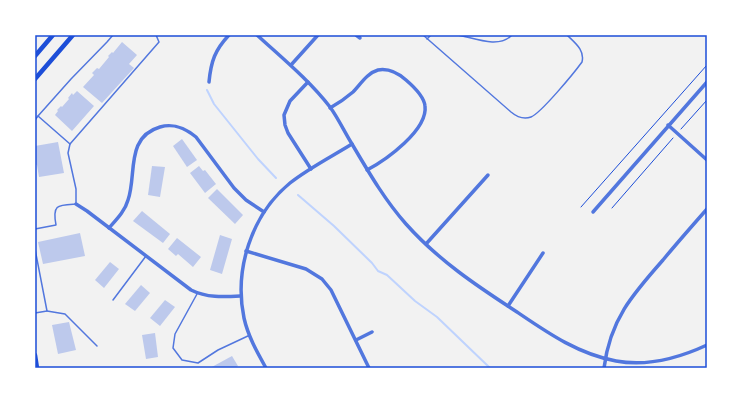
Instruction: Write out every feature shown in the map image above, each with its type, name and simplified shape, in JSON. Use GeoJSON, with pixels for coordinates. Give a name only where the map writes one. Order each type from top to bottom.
{"type":"FeatureCollection","features":[{"type":"Feature","properties":{"kind":"main road"},"geometry":{"type":"LineString","coordinates":[[35,56],[53,35]]}},
{"type":"Feature","properties":{"kind":"main road"},"geometry":{"type":"LineString","coordinates":[[35,79],[73,35]]}},
{"type":"Feature","properties":{"kind":"main road"},"geometry":{"type":"LineString","coordinates":[[35,355],[37,368]]}},
{"type":"Feature","properties":{"kind":"street"},"geometry":{"type":"LineString","coordinates":[[209,82],[212,59],[229,35]]}},
{"type":"Feature","properties":{"kind":"street"},"geometry":{"type":"LineString","coordinates":[[257,35],[291,65],[330,108],[392,206],[406,224],[451,267],[567,344],[591,355],[606,359],[645,363],[665,360],[687,354],[707,345]]}},
{"type":"Feature","properties":{"kind":"street"},"geometry":{"type":"LineString","coordinates":[[291,65],[318,35]]}},
{"type":"Feature","properties":{"kind":"street"},"geometry":{"type":"LineString","coordinates":[[356,35],[360,38]]}},
{"type":"Feature","properties":{"kind":"street"},"geometry":{"type":"LineString","coordinates":[[330,108],[341,102],[371,73],[378,70],[396,72],[408,82],[422,98],[425,107],[424,117],[417,128],[403,144],[388,157],[368,170]]}},
{"type":"Feature","properties":{"kind":"street"},"geometry":{"type":"LineString","coordinates":[[308,82],[290,101],[284,115],[288,133],[310,169]]}},
{"type":"Feature","properties":{"kind":"street"},"geometry":{"type":"LineString","coordinates":[[593,212],[707,82]]}},
{"type":"Feature","properties":{"kind":"street"},"geometry":{"type":"LineString","coordinates":[[109,228],[124,211],[128,200],[138,144],[150,131],[167,125],[181,127],[196,137],[234,188],[246,200],[264,212]]}},
{"type":"Feature","properties":{"kind":"street"},"geometry":{"type":"LineString","coordinates":[[668,125],[707,160]]}},
{"type":"Feature","properties":{"kind":"street"},"geometry":{"type":"LineString","coordinates":[[266,368],[250,335],[244,318],[241,296],[242,271],[246,251],[264,212],[280,192],[310,169],[352,144]]}},
{"type":"Feature","properties":{"kind":"street"},"geometry":{"type":"LineString","coordinates":[[426,244],[488,175]]}},
{"type":"Feature","properties":{"kind":"street"},"geometry":{"type":"LineString","coordinates":[[76,204],[191,290],[212,296],[241,296]]}},
{"type":"Feature","properties":{"kind":"street"},"geometry":{"type":"LineString","coordinates":[[604,368],[607,348],[613,331],[628,301],[707,210]]}},
{"type":"Feature","properties":{"kind":"street"},"geometry":{"type":"LineString","coordinates":[[246,251],[306,269],[322,279],[331,290],[369,368]]}},
{"type":"Feature","properties":{"kind":"street"},"geometry":{"type":"LineString","coordinates":[[508,306],[543,253]]}},
{"type":"Feature","properties":{"kind":"street"},"geometry":{"type":"LineString","coordinates":[[356,340],[372,332]]}},
{"type":"Feature","properties":{"kind":"lane"},"geometry":{"type":"LineString","coordinates":[[35,120],[113,35]]}},
{"type":"Feature","properties":{"kind":"lane"},"geometry":{"type":"LineString","coordinates":[[35,229],[56,224],[54,214],[57,207],[61,205],[76,204],[76,189],[68,153],[70,144],[158,42],[156,35]]}},
{"type":"Feature","properties":{"kind":"lane"},"geometry":{"type":"LineString","coordinates":[[423,35],[511,112],[521,118],[526,118],[535,114],[544,106],[582,62],[583,57],[581,51],[567,35]]}},
{"type":"Feature","properties":{"kind":"lane"},"geometry":{"type":"LineString","coordinates":[[427,39],[431,35]]}},
{"type":"Feature","properties":{"kind":"lane"},"geometry":{"type":"LineString","coordinates":[[458,35],[496,43],[508,40],[512,35]]}},
{"type":"Feature","properties":{"kind":"lane"},"geometry":{"type":"LineString","coordinates":[[38,116],[70,144]]}},
{"type":"Feature","properties":{"kind":"lane"},"geometry":{"type":"LineString","coordinates":[[35,249],[47,311]]}},
{"type":"Feature","properties":{"kind":"lane"},"geometry":{"type":"LineString","coordinates":[[113,300],[146,256]]}},
{"type":"Feature","properties":{"kind":"lane"},"geometry":{"type":"LineString","coordinates":[[198,293],[174,334],[172,348],[182,360],[198,363],[218,350],[250,335]]}},
{"type":"Feature","properties":{"kind":"lane"},"geometry":{"type":"LineString","coordinates":[[35,313],[47,311],[65,314],[97,346]]}},
{"type":"Feature","properties":{"kind":"path"},"geometry":{"type":"LineString","coordinates":[[581,207],[707,65]]}},
{"type":"Feature","properties":{"kind":"path"},"geometry":{"type":"LineString","coordinates":[[612,208],[707,100]]}},
{"type":"Feature","properties":{"kind":"building"},"geometry":{"type":"Polygon","coordinates":[[[122,42],[137,55],[129,64],[134,68],[102,103],[83,87],[94,75],[92,73],[97,68],[99,69],[109,57],[108,56],[112,52],[113,53],[122,42]]]}},
{"type":"Feature","properties":{"kind":"building"},"geometry":{"type":"Polygon","coordinates":[[[77,91],[94,106],[72,131],[55,115],[58,111],[57,110],[61,106],[62,107],[72,93],[73,95],[77,91]]]}},
{"type":"Feature","properties":{"kind":"building"},"geometry":{"type":"Polygon","coordinates":[[[182,139],[197,160],[187,167],[173,146],[182,139]]]}},
{"type":"Feature","properties":{"kind":"building"},"geometry":{"type":"Polygon","coordinates":[[[58,142],[64,173],[39,177],[37,165],[35,164],[35,146],[58,142]]]}},
{"type":"Feature","properties":{"kind":"building"},"geometry":{"type":"Polygon","coordinates":[[[152,166],[165,167],[160,197],[148,195],[152,166]]]}},
{"type":"Feature","properties":{"kind":"building"},"geometry":{"type":"Polygon","coordinates":[[[199,166],[203,171],[205,170],[216,184],[205,193],[190,173],[199,166]]]}},
{"type":"Feature","properties":{"kind":"building"},"geometry":{"type":"Polygon","coordinates":[[[217,189],[243,215],[235,224],[208,198],[217,189]]]}},
{"type":"Feature","properties":{"kind":"building"},"geometry":{"type":"Polygon","coordinates":[[[142,211],[170,234],[163,243],[133,221],[142,211]]]}},
{"type":"Feature","properties":{"kind":"building"},"geometry":{"type":"Polygon","coordinates":[[[80,233],[85,256],[43,264],[38,242],[80,233]]]}},
{"type":"Feature","properties":{"kind":"building"},"geometry":{"type":"Polygon","coordinates":[[[220,235],[232,239],[222,274],[210,270],[220,235]]]}},
{"type":"Feature","properties":{"kind":"building"},"geometry":{"type":"Polygon","coordinates":[[[177,238],[201,257],[193,267],[178,254],[176,256],[168,249],[177,238]]]}},
{"type":"Feature","properties":{"kind":"building"},"geometry":{"type":"Polygon","coordinates":[[[110,262],[119,269],[104,288],[95,280],[110,262]]]}},
{"type":"Feature","properties":{"kind":"building"},"geometry":{"type":"Polygon","coordinates":[[[141,285],[150,293],[135,311],[125,304],[141,285]]]}},
{"type":"Feature","properties":{"kind":"building"},"geometry":{"type":"Polygon","coordinates":[[[165,300],[175,307],[160,326],[150,318],[165,300]]]}},
{"type":"Feature","properties":{"kind":"building"},"geometry":{"type":"Polygon","coordinates":[[[69,322],[76,350],[58,354],[52,325],[69,322]]]}},
{"type":"Feature","properties":{"kind":"building"},"geometry":{"type":"Polygon","coordinates":[[[155,333],[158,357],[146,359],[142,335],[155,333]]]}},
{"type":"Feature","properties":{"kind":"building"},"geometry":{"type":"Polygon","coordinates":[[[232,356],[238,366],[235,368],[210,368],[232,356]]]}},
{"type":"Feature","properties":{"kind":"waterway"},"geometry":{"type":"LineString","coordinates":[[207,90],[214,104],[258,159],[276,178]]}},
{"type":"Feature","properties":{"kind":"waterway"},"geometry":{"type":"LineString","coordinates":[[298,195],[334,226],[372,263],[378,271],[387,275],[415,301],[437,317],[490,368]]}}]}
